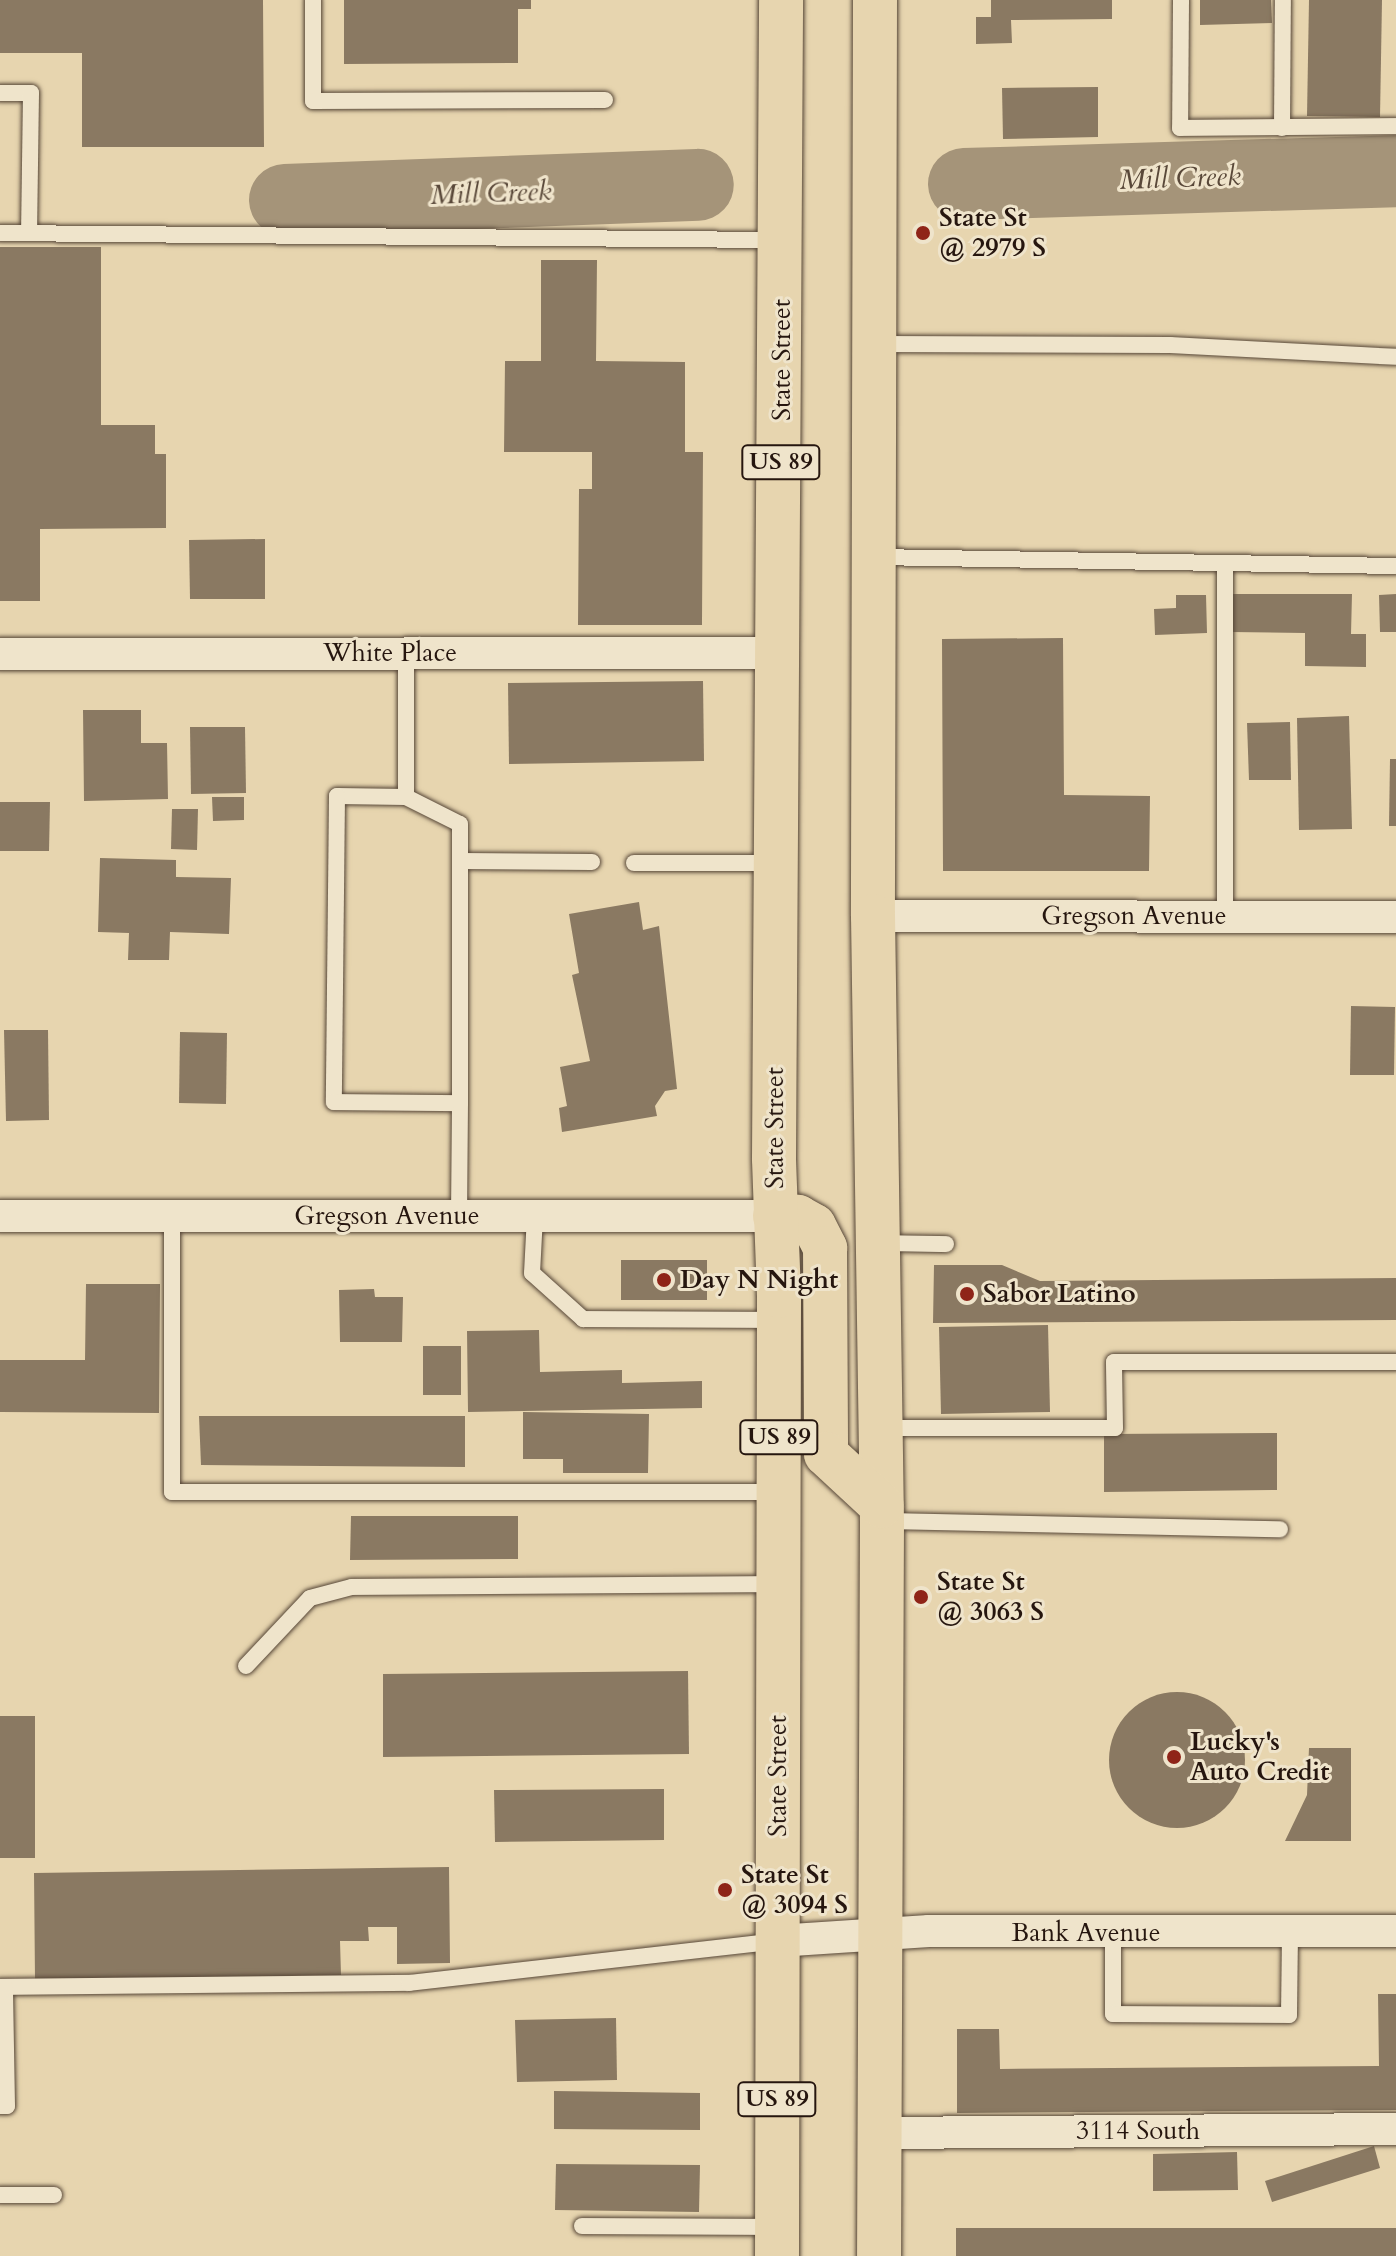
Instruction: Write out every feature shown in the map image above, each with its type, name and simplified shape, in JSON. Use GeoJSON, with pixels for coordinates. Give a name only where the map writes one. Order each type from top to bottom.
{"type":"FeatureCollection","features":[{"type":"Feature","properties":{"kind":"main road","name":"State Street"},"geometry":{"type":"LineString","coordinates":[[777,2241],[779,1320],[775,1216],[781,0]]}},
{"type":"Feature","properties":{"kind":"main road"},"geometry":{"type":"LineString","coordinates":[[875,0],[873,916],[882,1513],[879,2256]]}},
{"type":"Feature","properties":{"kind":"main road"},"geometry":{"type":"LineString","coordinates":[[775,1216],[798,1217],[814,1226],[825,1248],[826,1454],[882,1513]]}},
{"type":"Feature","properties":{"kind":"street","name":"White Place"},"geometry":{"type":"LineString","coordinates":[[0,654],[780,653]]}},
{"type":"Feature","properties":{"kind":"street","name":"Gregson Avenue"},"geometry":{"type":"LineString","coordinates":[[873,916],[1396,917]]}},
{"type":"Feature","properties":{"kind":"street","name":"Gregson Avenue"},"geometry":{"type":"LineString","coordinates":[[0,1216],[775,1216]]}},
{"type":"Feature","properties":{"kind":"street","name":"Bank Avenue"},"geometry":{"type":"LineString","coordinates":[[777,1941],[880,1935],[1396,1931]]}},
{"type":"Feature","properties":{"kind":"street","name":"3114 South"},"geometry":{"type":"LineString","coordinates":[[880,2133],[1396,2129]]}},
{"type":"Feature","properties":{"kind":"lane"},"geometry":{"type":"LineString","coordinates":[[313,0],[313,101],[605,100]]}},
{"type":"Feature","properties":{"kind":"lane"},"geometry":{"type":"LineString","coordinates":[[1181,0],[1180,128],[1396,126]]}},
{"type":"Feature","properties":{"kind":"lane"},"geometry":{"type":"LineString","coordinates":[[1282,128],[1283,0]]}},
{"type":"Feature","properties":{"kind":"lane"},"geometry":{"type":"LineString","coordinates":[[0,93],[31,93],[29,233]]}},
{"type":"Feature","properties":{"kind":"lane"},"geometry":{"type":"LineString","coordinates":[[0,233],[782,240]]}},
{"type":"Feature","properties":{"kind":"lane"},"geometry":{"type":"LineString","coordinates":[[875,344],[1170,345],[1396,357]]}},
{"type":"Feature","properties":{"kind":"lane"},"geometry":{"type":"LineString","coordinates":[[875,557],[1126,558],[1225,566],[1396,566]]}},
{"type":"Feature","properties":{"kind":"lane"},"geometry":{"type":"LineString","coordinates":[[1225,566],[1225,916]]}},
{"type":"Feature","properties":{"kind":"lane"},"geometry":{"type":"LineString","coordinates":[[406,653],[406,797]]}},
{"type":"Feature","properties":{"kind":"lane"},"geometry":{"type":"LineString","coordinates":[[459,1216],[460,1103],[460,824],[406,797],[337,796],[334,1102],[460,1103]]}},
{"type":"Feature","properties":{"kind":"lane"},"geometry":{"type":"LineString","coordinates":[[460,861],[592,862]]}},
{"type":"Feature","properties":{"kind":"lane"},"geometry":{"type":"LineString","coordinates":[[634,863],[777,863]]}},
{"type":"Feature","properties":{"kind":"lane"},"geometry":{"type":"LineString","coordinates":[[172,1216],[172,1492],[779,1492]]}},
{"type":"Feature","properties":{"kind":"lane"},"geometry":{"type":"LineString","coordinates":[[535,1216],[532,1273],[583,1319],[779,1320]]}},
{"type":"Feature","properties":{"kind":"lane"},"geometry":{"type":"LineString","coordinates":[[877,1243],[946,1244]]}},
{"type":"Feature","properties":{"kind":"lane"},"geometry":{"type":"LineString","coordinates":[[880,1428],[1115,1428],[1114,1362],[1396,1362]]}},
{"type":"Feature","properties":{"kind":"lane"},"geometry":{"type":"LineString","coordinates":[[882,1513],[1280,1529]]}},
{"type":"Feature","properties":{"kind":"lane"},"geometry":{"type":"LineString","coordinates":[[246,1666],[310,1598],[352,1587],[779,1584]]}},
{"type":"Feature","properties":{"kind":"lane"},"geometry":{"type":"LineString","coordinates":[[1113,1933],[1113,2014],[1289,2015],[1290,1931]]}},
{"type":"Feature","properties":{"kind":"lane"},"geometry":{"type":"LineString","coordinates":[[0,2106],[7,2106],[2,1987],[409,1983],[777,1941]]}},
{"type":"Feature","properties":{"kind":"lane"},"geometry":{"type":"LineString","coordinates":[[0,2195],[54,2195]]}},
{"type":"Feature","properties":{"kind":"lane"},"geometry":{"type":"LineString","coordinates":[[582,2226],[777,2241]]}},
{"type":"Feature","properties":{"kind":"building"},"geometry":{"type":"Polygon","coordinates":[[[0,0],[263,0],[264,147],[82,147],[82,53],[0,53],[0,0]]]}},
{"type":"Feature","properties":{"kind":"building"},"geometry":{"type":"Polygon","coordinates":[[[344,0],[531,0],[531,9],[518,9],[518,63],[344,64],[344,0]]]}},
{"type":"Feature","properties":{"kind":"building"},"geometry":{"type":"Polygon","coordinates":[[[991,0],[1112,0],[1112,19],[1011,20],[1012,43],[976,44],[976,17],[991,17],[991,0]]]}},
{"type":"Feature","properties":{"kind":"building"},"geometry":{"type":"Polygon","coordinates":[[[1200,0],[1271,0],[1272,23],[1200,25],[1200,0]]]}},
{"type":"Feature","properties":{"kind":"building"},"geometry":{"type":"Polygon","coordinates":[[[1309,0],[1382,0],[1380,117],[1307,116],[1309,0]]]}},
{"type":"Feature","properties":{"kind":"building"},"geometry":{"type":"Polygon","coordinates":[[[1098,87],[1098,137],[1003,139],[1002,88],[1098,87]]]}},
{"type":"Feature","properties":{"kind":"building"},"geometry":{"type":"Polygon","coordinates":[[[0,247],[101,247],[101,425],[155,425],[155,454],[166,454],[166,528],[40,529],[40,601],[0,601],[0,247]]]}},
{"type":"Feature","properties":{"kind":"building"},"geometry":{"type":"Polygon","coordinates":[[[541,260],[597,260],[596,361],[685,362],[685,452],[703,452],[702,625],[578,625],[579,489],[592,489],[592,452],[504,452],[505,361],[541,361],[541,260]]]}},
{"type":"Feature","properties":{"kind":"building"},"geometry":{"type":"Polygon","coordinates":[[[265,539],[265,599],[190,599],[189,540],[265,539]]]}},
{"type":"Feature","properties":{"kind":"building"},"geometry":{"type":"Polygon","coordinates":[[[1231,594],[1352,594],[1351,634],[1366,634],[1366,667],[1305,666],[1305,633],[1231,632],[1231,594]]]}},
{"type":"Feature","properties":{"kind":"building"},"geometry":{"type":"Polygon","coordinates":[[[1396,594],[1396,632],[1380,632],[1379,595],[1396,594]]]}},
{"type":"Feature","properties":{"kind":"building"},"geometry":{"type":"Polygon","coordinates":[[[1176,595],[1206,595],[1207,633],[1155,635],[1154,609],[1176,608],[1176,595]]]}},
{"type":"Feature","properties":{"kind":"building"},"geometry":{"type":"Polygon","coordinates":[[[1063,638],[1064,795],[1150,796],[1149,871],[943,871],[942,639],[1063,638]]]}},
{"type":"Feature","properties":{"kind":"building"},"geometry":{"type":"Polygon","coordinates":[[[703,681],[704,761],[509,764],[508,683],[703,681]]]}},
{"type":"Feature","properties":{"kind":"building"},"geometry":{"type":"Polygon","coordinates":[[[83,710],[141,710],[141,743],[167,743],[168,799],[84,801],[83,710]]]}},
{"type":"Feature","properties":{"kind":"building"},"geometry":{"type":"Polygon","coordinates":[[[1349,716],[1352,829],[1299,830],[1297,718],[1349,716]]]}},
{"type":"Feature","properties":{"kind":"building"},"geometry":{"type":"Polygon","coordinates":[[[1290,722],[1291,780],[1249,780],[1247,723],[1290,722]]]}},
{"type":"Feature","properties":{"kind":"building"},"geometry":{"type":"Polygon","coordinates":[[[190,727],[245,727],[246,793],[191,794],[190,727]]]}},
{"type":"Feature","properties":{"kind":"building"},"geometry":{"type":"Polygon","coordinates":[[[1390,759],[1396,759],[1396,826],[1389,826],[1390,759]]]}},
{"type":"Feature","properties":{"kind":"building"},"geometry":{"type":"Polygon","coordinates":[[[212,797],[244,797],[244,820],[213,821],[212,797]]]}},
{"type":"Feature","properties":{"kind":"building"},"geometry":{"type":"Polygon","coordinates":[[[0,802],[50,802],[49,851],[0,851],[0,802]]]}},
{"type":"Feature","properties":{"kind":"building"},"geometry":{"type":"Polygon","coordinates":[[[172,809],[198,809],[197,850],[171,849],[172,809]]]}},
{"type":"Feature","properties":{"kind":"building"},"geometry":{"type":"Polygon","coordinates":[[[100,858],[176,860],[176,877],[231,878],[229,934],[170,932],[169,960],[128,960],[129,933],[98,932],[100,858]]]}},
{"type":"Feature","properties":{"kind":"building"},"geometry":{"type":"Polygon","coordinates":[[[639,902],[643,930],[659,926],[677,1089],[665,1091],[655,1106],[657,1116],[562,1132],[559,1108],[567,1106],[560,1067],[590,1061],[572,975],[579,973],[569,914],[639,902]]]}},
{"type":"Feature","properties":{"kind":"building"},"geometry":{"type":"Polygon","coordinates":[[[1351,1006],[1395,1007],[1394,1075],[1350,1075],[1351,1006]]]}},
{"type":"Feature","properties":{"kind":"building"},"geometry":{"type":"Polygon","coordinates":[[[4,1030],[48,1030],[49,1120],[6,1121],[4,1030]]]}},
{"type":"Feature","properties":{"kind":"building"},"geometry":{"type":"Polygon","coordinates":[[[180,1032],[227,1033],[226,1104],[179,1103],[180,1032]]]}},
{"type":"Feature","properties":{"kind":"building","name":"Day N Night"},"geometry":{"type":"Polygon","coordinates":[[[621,1260],[707,1260],[707,1300],[621,1300],[621,1260]]]}},
{"type":"Feature","properties":{"kind":"building"},"geometry":{"type":"Polygon","coordinates":[[[934,1265],[1002,1265],[1040,1281],[1396,1278],[1396,1320],[933,1323],[934,1265]]]}},
{"type":"Feature","properties":{"kind":"building"},"geometry":{"type":"Polygon","coordinates":[[[86,1284],[160,1284],[159,1413],[0,1412],[0,1360],[85,1360],[86,1284]]]}},
{"type":"Feature","properties":{"kind":"building"},"geometry":{"type":"Polygon","coordinates":[[[374,1289],[375,1297],[403,1297],[402,1342],[340,1342],[339,1290],[374,1289]]]}},
{"type":"Feature","properties":{"kind":"building"},"geometry":{"type":"Polygon","coordinates":[[[1048,1325],[1050,1412],[941,1414],[939,1327],[1048,1325]]]}},
{"type":"Feature","properties":{"kind":"building"},"geometry":{"type":"Polygon","coordinates":[[[539,1330],[540,1372],[622,1370],[622,1383],[702,1381],[702,1408],[468,1412],[467,1331],[539,1330]]]}},
{"type":"Feature","properties":{"kind":"building"},"geometry":{"type":"Polygon","coordinates":[[[423,1346],[461,1346],[461,1395],[423,1395],[423,1346]]]}},
{"type":"Feature","properties":{"kind":"building"},"geometry":{"type":"Polygon","coordinates":[[[523,1412],[649,1414],[648,1473],[563,1473],[563,1459],[523,1459],[523,1412]]]}},
{"type":"Feature","properties":{"kind":"building"},"geometry":{"type":"Polygon","coordinates":[[[199,1416],[465,1416],[465,1467],[201,1465],[199,1416]]]}},
{"type":"Feature","properties":{"kind":"building"},"geometry":{"type":"Polygon","coordinates":[[[1277,1433],[1277,1490],[1104,1492],[1104,1434],[1277,1433]]]}},
{"type":"Feature","properties":{"kind":"building"},"geometry":{"type":"Polygon","coordinates":[[[351,1516],[518,1516],[518,1559],[350,1560],[351,1516]]]}},
{"type":"Feature","properties":{"kind":"building"},"geometry":{"type":"Polygon","coordinates":[[[688,1671],[689,1754],[383,1757],[383,1674],[688,1671]]]}},
{"type":"Feature","properties":{"kind":"building"},"geometry":{"type":"Polygon","coordinates":[[[1177,1692],[1203,1697],[1225,1712],[1240,1734],[1245,1760],[1240,1786],[1225,1808],[1203,1823],[1177,1828],[1151,1823],[1129,1808],[1114,1786],[1109,1760],[1114,1734],[1129,1712],[1151,1697],[1177,1692]]]}},
{"type":"Feature","properties":{"kind":"building"},"geometry":{"type":"Polygon","coordinates":[[[0,1716],[35,1716],[35,1858],[0,1858],[0,1716]]]}},
{"type":"Feature","properties":{"kind":"building"},"geometry":{"type":"Polygon","coordinates":[[[1309,1748],[1351,1748],[1351,1841],[1285,1841],[1307,1795],[1309,1748]]]}},
{"type":"Feature","properties":{"kind":"building"},"geometry":{"type":"Polygon","coordinates":[[[664,1789],[664,1840],[495,1842],[494,1790],[664,1789]]]}},
{"type":"Feature","properties":{"kind":"building"},"geometry":{"type":"Polygon","coordinates":[[[449,1867],[450,1963],[397,1964],[397,1927],[368,1927],[369,1941],[340,1941],[341,1975],[35,1980],[34,1873],[449,1867]]]}},
{"type":"Feature","properties":{"kind":"building"},"geometry":{"type":"Polygon","coordinates":[[[1378,1994],[1396,1994],[1396,2110],[957,2113],[957,2029],[999,2029],[1000,2069],[1379,2066],[1378,1994]]]}},
{"type":"Feature","properties":{"kind":"building"},"geometry":{"type":"Polygon","coordinates":[[[616,2018],[617,2080],[517,2082],[515,2020],[616,2018]]]}},
{"type":"Feature","properties":{"kind":"building"},"geometry":{"type":"Polygon","coordinates":[[[554,2091],[700,2093],[700,2130],[554,2129],[554,2091]]]}},
{"type":"Feature","properties":{"kind":"building"},"geometry":{"type":"Polygon","coordinates":[[[1374,2146],[1380,2168],[1272,2202],[1265,2181],[1374,2146]]]}},
{"type":"Feature","properties":{"kind":"building"},"geometry":{"type":"Polygon","coordinates":[[[1237,2152],[1238,2190],[1153,2191],[1153,2154],[1237,2152]]]}},
{"type":"Feature","properties":{"kind":"building"},"geometry":{"type":"Polygon","coordinates":[[[556,2164],[700,2165],[699,2212],[555,2210],[556,2164]]]}},
{"type":"Feature","properties":{"kind":"building"},"geometry":{"type":"Polygon","coordinates":[[[956,2228],[1396,2228],[1396,2256],[956,2256],[956,2228]]]}},
{"type":"Feature","properties":{"kind":"waterway","name":"Mill Creek"},"geometry":{"type":"LineString","coordinates":[[964,184],[1396,171]]}},
{"type":"Feature","properties":{"kind":"waterway","name":"Mill Creek"},"geometry":{"type":"LineString","coordinates":[[285,200],[698,185]]}},
{"type":"Feature","properties":{"kind":"place","name":"State St @ 2979 S"},"geometry":{"type":"Point","coordinates":[923,233]}},
{"type":"Feature","properties":{"kind":"place","name":"Day N Night"},"geometry":{"type":"Point","coordinates":[664,1280]}},
{"type":"Feature","properties":{"kind":"place","name":"Sabor Latino"},"geometry":{"type":"Point","coordinates":[967,1294]}},
{"type":"Feature","properties":{"kind":"place","name":"State St @ 3063 S"},"geometry":{"type":"Point","coordinates":[921,1597]}},
{"type":"Feature","properties":{"kind":"place","name":"Lucky's Auto Credit"},"geometry":{"type":"Point","coordinates":[1174,1757]}},
{"type":"Feature","properties":{"kind":"place","name":"State St @ 3094 S"},"geometry":{"type":"Point","coordinates":[725,1890]}}]}
